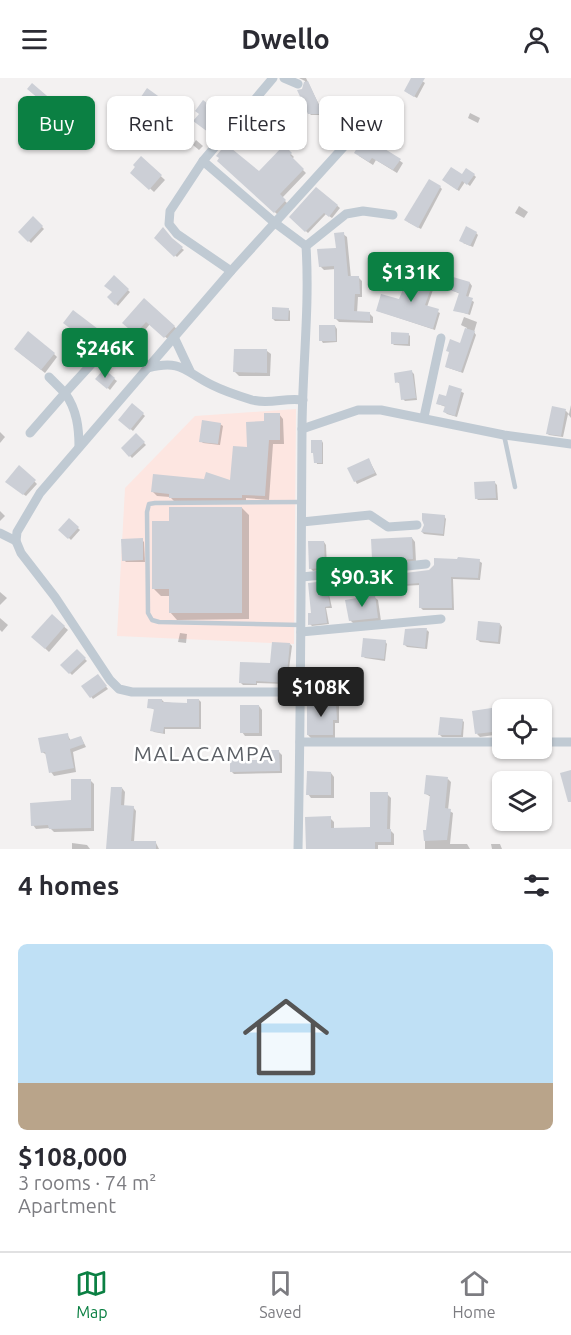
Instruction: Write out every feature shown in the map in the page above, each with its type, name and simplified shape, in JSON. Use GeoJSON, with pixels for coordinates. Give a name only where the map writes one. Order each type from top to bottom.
{"type":"FeatureCollection","features":[{"type":"Feature","properties":{"kind":"street"},"geometry":{"type":"LineString","coordinates":[[231,271],[177,234],[169,225],[170,212],[202,161],[273,78]]}},
{"type":"Feature","properties":{"kind":"street"},"geometry":{"type":"LineString","coordinates":[[284,78],[298,84]]}},
{"type":"Feature","properties":{"kind":"street"},"geometry":{"type":"LineString","coordinates":[[300,692],[132,692],[119,689],[110,680],[55,597],[21,553],[16,542],[17,532],[32,503],[231,271],[340,150]]}},
{"type":"Feature","properties":{"kind":"street"},"geometry":{"type":"LineString","coordinates":[[202,161],[275,223],[306,246],[309,278],[302,429],[298,849]]}},
{"type":"Feature","properties":{"kind":"street"},"geometry":{"type":"LineString","coordinates":[[306,246],[346,214],[363,211],[393,215]]}},
{"type":"Feature","properties":{"kind":"street"},"geometry":{"type":"LineString","coordinates":[[174,337],[190,371]]}},
{"type":"Feature","properties":{"kind":"street"},"geometry":{"type":"LineString","coordinates":[[424,417],[441,338]]}},
{"type":"Feature","properties":{"kind":"street"},"geometry":{"type":"LineString","coordinates":[[30,433],[96,358]]}},
{"type":"Feature","properties":{"kind":"street"},"geometry":{"type":"LineString","coordinates":[[148,368],[165,363],[190,371],[214,386],[266,403],[290,398],[303,400]]}},
{"type":"Feature","properties":{"kind":"street"},"geometry":{"type":"LineString","coordinates":[[49,376],[73,405],[79,432],[79,447]]}},
{"type":"Feature","properties":{"kind":"street"},"geometry":{"type":"LineString","coordinates":[[302,429],[358,410],[381,410],[504,435],[571,444]]}},
{"type":"Feature","properties":{"kind":"street"},"geometry":{"type":"LineString","coordinates":[[302,522],[370,515],[388,527],[417,525]]}},
{"type":"Feature","properties":{"kind":"street"},"geometry":{"type":"LineString","coordinates":[[0,533],[16,542]]}},
{"type":"Feature","properties":{"kind":"street"},"geometry":{"type":"LineString","coordinates":[[302,577],[426,564]]}},
{"type":"Feature","properties":{"kind":"street"},"geometry":{"type":"LineString","coordinates":[[301,628],[441,619]]}},
{"type":"Feature","properties":{"kind":"street"},"geometry":{"type":"LineString","coordinates":[[300,742],[492,742]]}},
{"type":"Feature","properties":{"kind":"street"},"geometry":{"type":"LineString","coordinates":[[552,742],[571,742]]}},
{"type":"Feature","properties":{"kind":"lane"},"geometry":{"type":"LineString","coordinates":[[504,435],[515,487]]}},
{"type":"Feature","properties":{"kind":"lane"},"geometry":{"type":"LineString","coordinates":[[301,628],[152,620],[148,613],[147,512],[149,504],[155,503],[302,502]]}},
{"type":"Feature","properties":{"kind":"shaded area"},"geometry":{"type":"Polygon","coordinates":[[[296,409],[294,644],[117,636],[125,488],[195,416],[296,409]]]}},
{"type":"Feature","properties":{"kind":"building"},"geometry":{"type":"Polygon","coordinates":[[[411,78],[425,78],[414,97],[404,91],[411,78]]]}},
{"type":"Feature","properties":{"kind":"building"},"geometry":{"type":"Polygon","coordinates":[[[308,81],[319,105],[319,114],[308,114],[307,96],[300,96],[297,90],[302,89],[304,82],[308,81]]]}},
{"type":"Feature","properties":{"kind":"building"},"geometry":{"type":"Polygon","coordinates":[[[32,83],[47,96],[35,96],[27,89],[32,83]]]}},
{"type":"Feature","properties":{"kind":"building"},"geometry":{"type":"Polygon","coordinates":[[[147,88],[158,96],[142,96],[147,88]]]}},
{"type":"Feature","properties":{"kind":"building"},"geometry":{"type":"Polygon","coordinates":[[[203,100],[206,102],[206,131],[194,122],[199,114],[195,111],[203,100]]]}},
{"type":"Feature","properties":{"kind":"building"},"geometry":{"type":"Polygon","coordinates":[[[221,150],[233,150],[259,171],[279,150],[289,150],[292,153],[290,155],[304,169],[280,194],[286,200],[274,213],[217,161],[219,158],[216,156],[221,150]]]}},
{"type":"Feature","properties":{"kind":"building"},"geometry":{"type":"Polygon","coordinates":[[[356,150],[386,150],[401,159],[393,170],[372,158],[369,162],[354,153],[356,150]]]}},
{"type":"Feature","properties":{"kind":"building"},"geometry":{"type":"Polygon","coordinates":[[[141,156],[162,175],[149,190],[130,173],[135,167],[133,165],[141,156]]]}},
{"type":"Feature","properties":{"kind":"building"},"geometry":{"type":"Polygon","coordinates":[[[451,167],[462,174],[466,168],[475,174],[467,185],[462,181],[457,190],[442,180],[451,167]]]}},
{"type":"Feature","properties":{"kind":"building"},"geometry":{"type":"Polygon","coordinates":[[[429,179],[441,186],[418,228],[404,220],[429,179]]]}},
{"type":"Feature","properties":{"kind":"building"},"geometry":{"type":"Polygon","coordinates":[[[316,187],[338,205],[329,217],[324,213],[305,232],[289,217],[316,187]]]}},
{"type":"Feature","properties":{"kind":"building"},"geometry":{"type":"Polygon","coordinates":[[[33,216],[43,226],[28,242],[18,232],[33,216]]]}},
{"type":"Feature","properties":{"kind":"building"},"geometry":{"type":"Polygon","coordinates":[[[466,226],[477,232],[470,246],[459,241],[466,226]]]}},
{"type":"Feature","properties":{"kind":"building"},"geometry":{"type":"Polygon","coordinates":[[[163,227],[183,247],[174,257],[154,238],[163,227]]]}},
{"type":"Feature","properties":{"kind":"building"},"geometry":{"type":"Polygon","coordinates":[[[344,232],[348,276],[359,276],[360,294],[355,294],[354,311],[370,312],[370,321],[334,319],[334,266],[319,267],[317,249],[336,248],[334,233],[344,232]]]}},
{"type":"Feature","properties":{"kind":"building"},"geometry":{"type":"Polygon","coordinates":[[[410,272],[434,280],[425,305],[439,309],[433,329],[376,311],[381,294],[399,299],[410,272]]]}},
{"type":"Feature","properties":{"kind":"building"},"geometry":{"type":"Polygon","coordinates":[[[114,275],[129,289],[115,305],[107,297],[112,292],[104,286],[114,275]]]}},
{"type":"Feature","properties":{"kind":"building"},"geometry":{"type":"Polygon","coordinates":[[[453,277],[470,282],[466,296],[473,298],[468,314],[453,311],[459,293],[449,290],[453,277]]]}},
{"type":"Feature","properties":{"kind":"building"},"geometry":{"type":"Polygon","coordinates":[[[144,298],[175,326],[164,338],[146,322],[135,334],[122,323],[144,298]]]}},
{"type":"Feature","properties":{"kind":"building"},"geometry":{"type":"Polygon","coordinates":[[[272,307],[289,308],[288,320],[272,319],[272,307]]]}},
{"type":"Feature","properties":{"kind":"building"},"geometry":{"type":"Polygon","coordinates":[[[73,310],[102,332],[92,345],[63,323],[73,310]]]}},
{"type":"Feature","properties":{"kind":"building"},"geometry":{"type":"Polygon","coordinates":[[[319,325],[335,325],[336,341],[319,341],[319,325]]]}},
{"type":"Feature","properties":{"kind":"building"},"geometry":{"type":"Polygon","coordinates":[[[465,328],[475,331],[461,372],[445,367],[449,352],[446,351],[450,339],[460,343],[465,328]]]}},
{"type":"Feature","properties":{"kind":"building"},"geometry":{"type":"Polygon","coordinates":[[[28,331],[55,353],[41,370],[14,349],[28,331]]]}},
{"type":"Feature","properties":{"kind":"building"},"geometry":{"type":"Polygon","coordinates":[[[391,332],[409,333],[408,344],[391,344],[391,332]]]}},
{"type":"Feature","properties":{"kind":"building"},"geometry":{"type":"Polygon","coordinates":[[[234,349],[267,349],[267,373],[233,372],[234,349]]]}},
{"type":"Feature","properties":{"kind":"building"},"geometry":{"type":"Polygon","coordinates":[[[104,369],[115,378],[107,389],[95,379],[104,369]]]}},
{"type":"Feature","properties":{"kind":"building"},"geometry":{"type":"Polygon","coordinates":[[[412,370],[416,398],[401,400],[399,382],[395,383],[394,373],[412,370]]]}},
{"type":"Feature","properties":{"kind":"building"},"geometry":{"type":"Polygon","coordinates":[[[449,385],[462,389],[455,416],[443,412],[445,406],[436,404],[439,394],[446,396],[449,385]]]}},
{"type":"Feature","properties":{"kind":"building"},"geometry":{"type":"Polygon","coordinates":[[[132,403],[144,413],[130,430],[118,420],[132,403]]]}},
{"type":"Feature","properties":{"kind":"building"},"geometry":{"type":"Polygon","coordinates":[[[552,406],[566,409],[561,436],[546,434],[552,406]]]}},
{"type":"Feature","properties":{"kind":"building"},"geometry":{"type":"Polygon","coordinates":[[[264,413],[280,413],[280,440],[269,440],[265,496],[169,498],[169,494],[151,492],[153,474],[204,479],[206,472],[230,480],[233,446],[247,447],[246,422],[264,421],[264,413]]]}},
{"type":"Feature","properties":{"kind":"building"},"geometry":{"type":"Polygon","coordinates":[[[202,420],[221,423],[218,444],[199,442],[202,420]]]}},
{"type":"Feature","properties":{"kind":"building"},"geometry":{"type":"Polygon","coordinates":[[[136,433],[145,442],[129,457],[121,448],[136,433]]]}},
{"type":"Feature","properties":{"kind":"building"},"geometry":{"type":"Polygon","coordinates":[[[311,440],[322,440],[322,463],[314,463],[311,440]]]}},
{"type":"Feature","properties":{"kind":"building"},"geometry":{"type":"Polygon","coordinates":[[[369,458],[375,473],[354,482],[347,468],[369,458]]]}},
{"type":"Feature","properties":{"kind":"building"},"geometry":{"type":"Polygon","coordinates":[[[19,465],[36,480],[23,495],[5,482],[19,465]]]}},
{"type":"Feature","properties":{"kind":"building"},"geometry":{"type":"Polygon","coordinates":[[[495,481],[496,498],[475,499],[474,482],[495,481]]]}},
{"type":"Feature","properties":{"kind":"building"},"geometry":{"type":"Polygon","coordinates":[[[169,507],[242,507],[242,613],[169,613],[169,589],[152,589],[152,521],[169,521],[169,507]]]}},
{"type":"Feature","properties":{"kind":"building"},"geometry":{"type":"Polygon","coordinates":[[[422,513],[445,515],[443,534],[421,532],[424,525],[422,513]]]}},
{"type":"Feature","properties":{"kind":"building"},"geometry":{"type":"Polygon","coordinates":[[[69,518],[79,527],[68,539],[58,530],[69,518]]]}},
{"type":"Feature","properties":{"kind":"building"},"geometry":{"type":"Polygon","coordinates":[[[412,537],[413,559],[372,559],[371,539],[412,537]]]}},
{"type":"Feature","properties":{"kind":"building"},"geometry":{"type":"Polygon","coordinates":[[[143,538],[143,560],[122,561],[121,539],[143,538]]]}},
{"type":"Feature","properties":{"kind":"building"},"geometry":{"type":"Polygon","coordinates":[[[308,541],[324,541],[325,568],[309,569],[308,541]]]}},
{"type":"Feature","properties":{"kind":"building"},"geometry":{"type":"Polygon","coordinates":[[[458,557],[480,559],[478,578],[451,577],[452,608],[419,608],[419,583],[398,585],[397,574],[429,570],[434,565],[434,558],[457,559],[458,557]]]}},
{"type":"Feature","properties":{"kind":"building"},"geometry":{"type":"Polygon","coordinates":[[[326,581],[330,606],[325,607],[327,623],[308,625],[308,613],[311,613],[308,583],[326,581]]]}},
{"type":"Feature","properties":{"kind":"building"},"geometry":{"type":"Polygon","coordinates":[[[375,595],[378,618],[349,621],[345,600],[375,595]]]}},
{"type":"Feature","properties":{"kind":"building"},"geometry":{"type":"Polygon","coordinates":[[[52,614],[65,626],[45,649],[31,637],[52,614]]]}},
{"type":"Feature","properties":{"kind":"building"},"geometry":{"type":"Polygon","coordinates":[[[478,621],[500,623],[498,642],[476,640],[478,621]]]}},
{"type":"Feature","properties":{"kind":"building"},"geometry":{"type":"Polygon","coordinates":[[[427,628],[425,648],[403,645],[405,629],[427,628]]]}},
{"type":"Feature","properties":{"kind":"building"},"geometry":{"type":"Polygon","coordinates":[[[363,638],[386,640],[384,659],[361,657],[363,638]]]}},
{"type":"Feature","properties":{"kind":"building"},"geometry":{"type":"Polygon","coordinates":[[[272,642],[290,643],[286,683],[256,681],[256,684],[239,683],[240,662],[270,663],[272,642]]]}},
{"type":"Feature","properties":{"kind":"building"},"geometry":{"type":"Polygon","coordinates":[[[77,649],[86,658],[69,674],[60,665],[77,649]]]}},
{"type":"Feature","properties":{"kind":"building"},"geometry":{"type":"Polygon","coordinates":[[[346,667],[348,684],[324,686],[323,669],[346,667]]]}},
{"type":"Feature","properties":{"kind":"building"},"geometry":{"type":"Polygon","coordinates":[[[98,674],[107,686],[90,698],[81,686],[98,674]]]}},
{"type":"Feature","properties":{"kind":"building"},"geometry":{"type":"Polygon","coordinates":[[[148,699],[187,703],[187,699],[199,699],[199,727],[164,727],[163,733],[150,731],[154,709],[147,708],[148,699]]]}},
{"type":"Feature","properties":{"kind":"building"},"geometry":{"type":"Polygon","coordinates":[[[336,702],[337,720],[333,720],[333,735],[307,735],[307,703],[336,702]]]}},
{"type":"Feature","properties":{"kind":"building"},"geometry":{"type":"Polygon","coordinates":[[[240,705],[259,705],[259,733],[240,733],[240,705]]]}},
{"type":"Feature","properties":{"kind":"building"},"geometry":{"type":"Polygon","coordinates":[[[492,708],[492,732],[475,734],[472,711],[492,708]]]}},
{"type":"Feature","properties":{"kind":"building"},"geometry":{"type":"Polygon","coordinates":[[[440,717],[463,719],[461,735],[438,735],[440,717]]]}},
{"type":"Feature","properties":{"kind":"building"},"geometry":{"type":"Polygon","coordinates":[[[68,733],[69,740],[81,736],[84,744],[70,749],[74,768],[49,773],[45,752],[41,753],[38,738],[68,733]]]}},
{"type":"Feature","properties":{"kind":"building"},"geometry":{"type":"Polygon","coordinates":[[[266,750],[279,750],[280,771],[230,772],[230,760],[266,760],[266,750]]]}},
{"type":"Feature","properties":{"kind":"building"},"geometry":{"type":"Polygon","coordinates":[[[571,770],[571,802],[568,802],[560,773],[571,770]]]}},
{"type":"Feature","properties":{"kind":"building"},"geometry":{"type":"Polygon","coordinates":[[[307,771],[331,772],[331,795],[306,795],[307,771]]]}},
{"type":"Feature","properties":{"kind":"building"},"geometry":{"type":"Polygon","coordinates":[[[426,775],[448,777],[445,808],[451,809],[447,840],[424,841],[423,830],[426,830],[430,795],[424,794],[426,775]]]}},
{"type":"Feature","properties":{"kind":"building"},"geometry":{"type":"Polygon","coordinates":[[[71,779],[91,779],[91,828],[49,829],[48,825],[31,826],[30,803],[71,800],[71,779]]]}},
{"type":"Feature","properties":{"kind":"building"},"geometry":{"type":"Polygon","coordinates":[[[111,787],[122,787],[121,805],[134,806],[131,841],[156,841],[156,849],[106,849],[111,787]]]}},
{"type":"Feature","properties":{"kind":"building"},"geometry":{"type":"Polygon","coordinates":[[[370,792],[388,792],[387,829],[391,829],[391,842],[375,842],[375,849],[306,849],[305,817],[331,816],[331,828],[370,827],[370,792]]]}},
{"type":"Feature","properties":{"kind":"district","name":"MALACAMPA"},"geometry":{"type":"Point","coordinates":[204,754]}}]}
